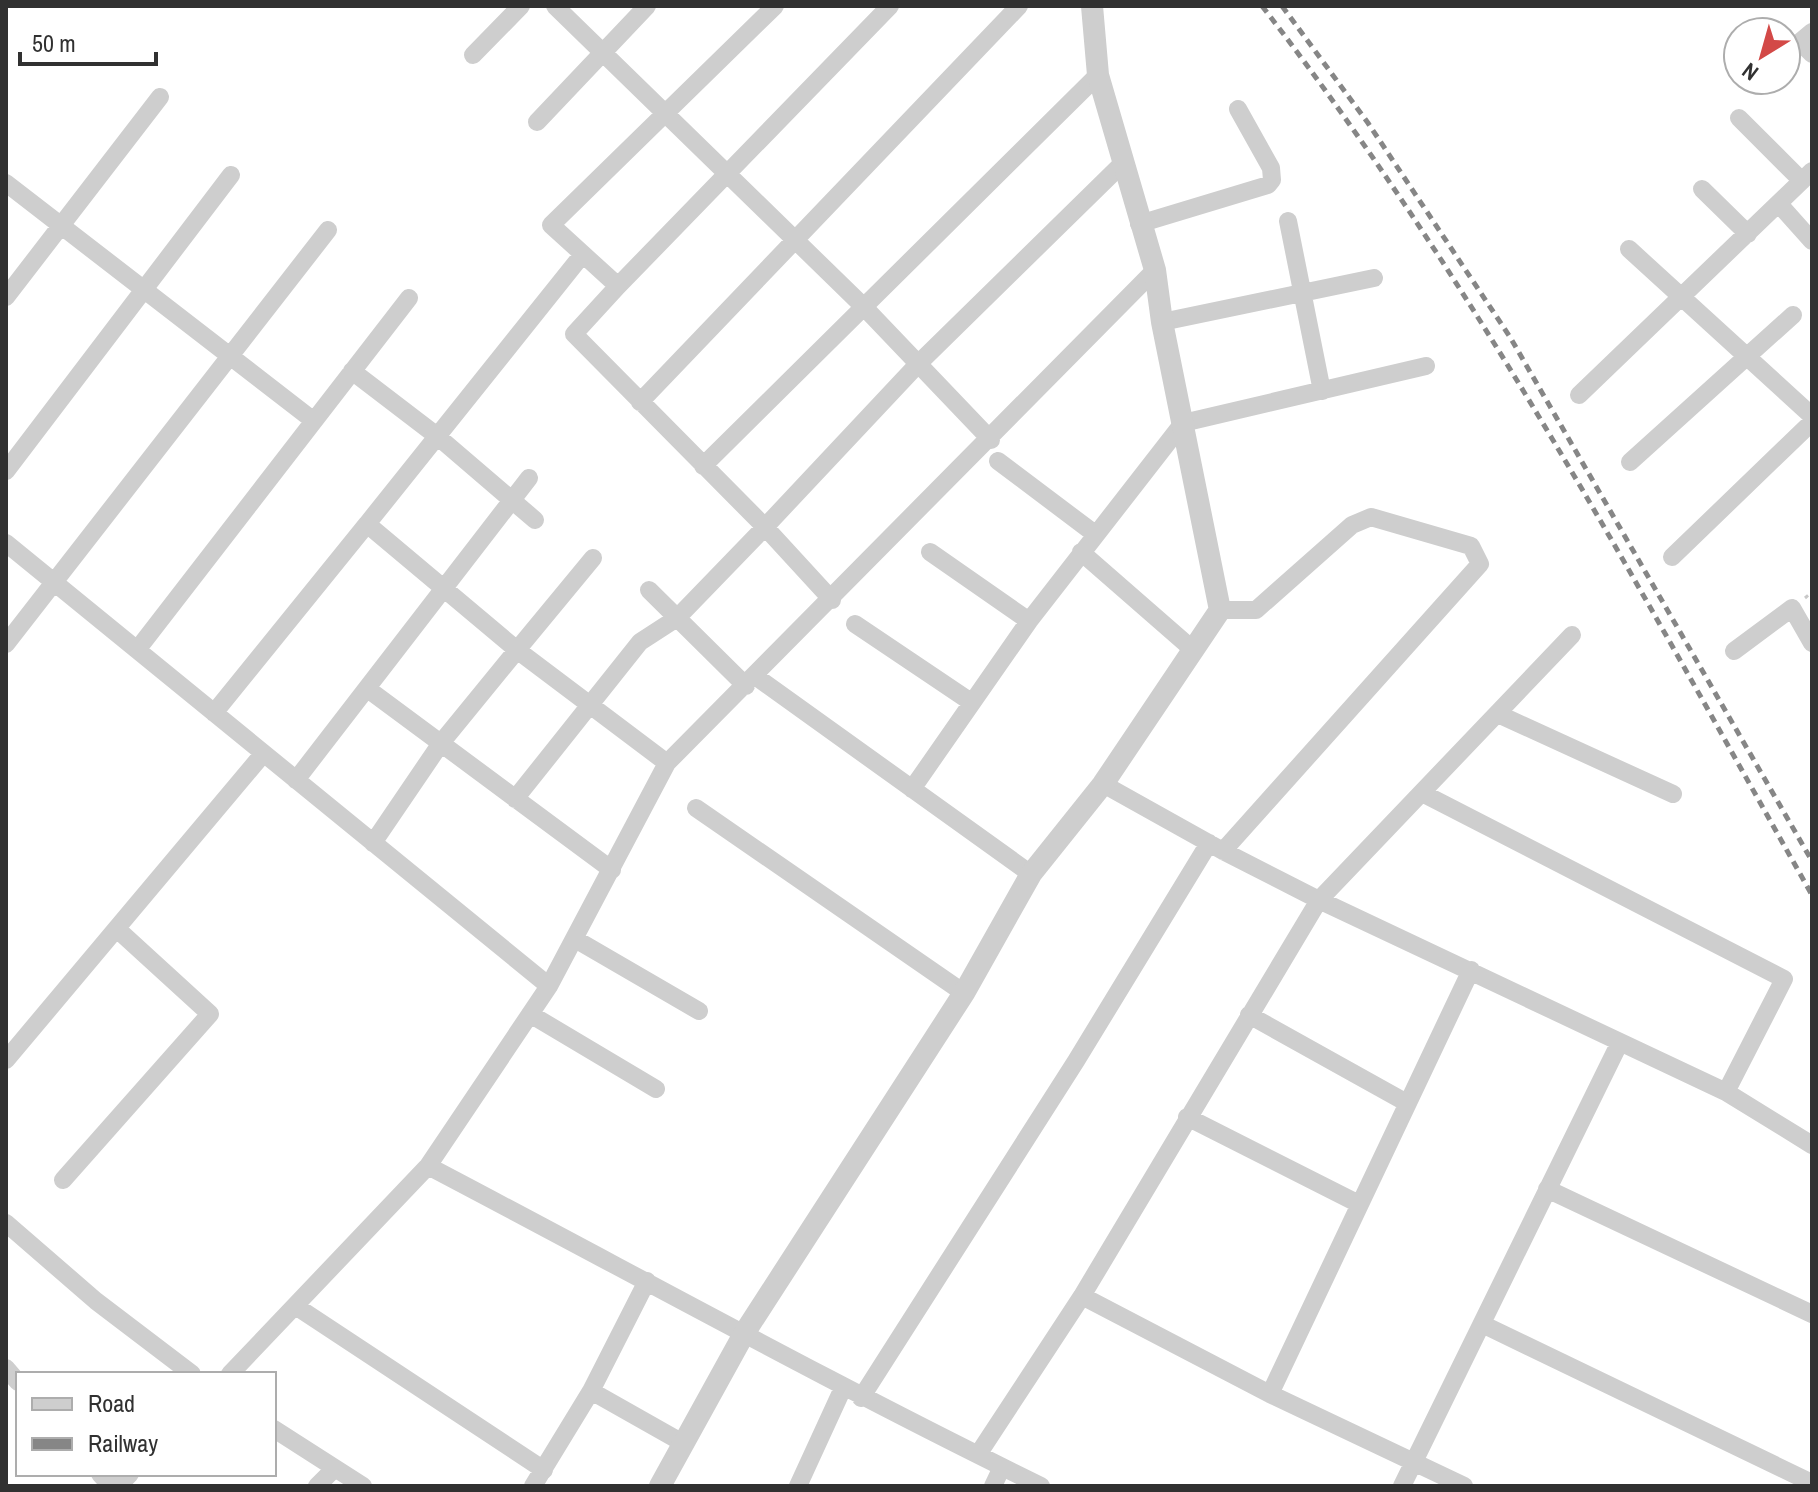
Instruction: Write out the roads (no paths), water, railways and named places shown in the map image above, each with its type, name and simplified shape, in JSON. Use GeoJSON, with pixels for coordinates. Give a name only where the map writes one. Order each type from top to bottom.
{"type":"FeatureCollection","features":[{"type":"Feature","properties":{"kind":"street"},"geometry":{"type":"LineString","coordinates":[[473,55],[521,6]]}},
{"type":"Feature","properties":{"kind":"street"},"geometry":{"type":"LineString","coordinates":[[555,6],[864,307],[991,440]]}},
{"type":"Feature","properties":{"kind":"street"},"geometry":{"type":"LineString","coordinates":[[537,122],[647,6]]}},
{"type":"Feature","properties":{"kind":"street"},"geometry":{"type":"LineString","coordinates":[[618,286],[551,225],[662,113],[775,6]]}},
{"type":"Feature","properties":{"kind":"street"},"geometry":{"type":"LineString","coordinates":[[832,600],[765,527],[574,334],[890,6]]}},
{"type":"Feature","properties":{"kind":"street"},"geometry":{"type":"LineString","coordinates":[[640,402],[1019,6]]}},
{"type":"Feature","properties":{"kind":"street"},"geometry":{"type":"LineString","coordinates":[[660,1486],[745,1332],[964,993],[1031,874],[1103,784],[1191,648],[1220,610],[1162,322],[1155,270],[1139,224],[1098,75],[1089,8]]}},
{"type":"Feature","properties":{"kind":"street"},"geometry":{"type":"LineString","coordinates":[[1812,32],[1800,42],[1812,54]]}},
{"type":"Feature","properties":{"kind":"street"},"geometry":{"type":"LineString","coordinates":[[703,466],[1098,75]]}},
{"type":"Feature","properties":{"kind":"street"},"geometry":{"type":"LineString","coordinates":[[6,297],[160,97]]}},
{"type":"Feature","properties":{"kind":"street"},"geometry":{"type":"LineString","coordinates":[[1139,224],[1268,185],[1272,180],[1271,168],[1238,109]]}},
{"type":"Feature","properties":{"kind":"street"},"geometry":{"type":"LineString","coordinates":[[1579,395],[1807,176],[1739,118]]}},
{"type":"Feature","properties":{"kind":"street"},"geometry":{"type":"LineString","coordinates":[[515,799],[640,642],[677,618],[919,363],[1123,163]]}},
{"type":"Feature","properties":{"kind":"street"},"geometry":{"type":"LineString","coordinates":[[6,471],[231,175]]}},
{"type":"Feature","properties":{"kind":"street"},"geometry":{"type":"LineString","coordinates":[[6,183],[314,421]]}},
{"type":"Feature","properties":{"kind":"street"},"geometry":{"type":"LineString","coordinates":[[1702,189],[1748,234]]}},
{"type":"Feature","properties":{"kind":"street"},"geometry":{"type":"LineString","coordinates":[[1779,204],[1812,241]]}},
{"type":"Feature","properties":{"kind":"street"},"geometry":{"type":"LineString","coordinates":[[1288,221],[1322,391]]}},
{"type":"Feature","properties":{"kind":"street"},"geometry":{"type":"LineString","coordinates":[[6,644],[328,230]]}},
{"type":"Feature","properties":{"kind":"street"},"geometry":{"type":"LineString","coordinates":[[1629,249],[1812,416]]}},
{"type":"Feature","properties":{"kind":"street"},"geometry":{"type":"LineString","coordinates":[[214,713],[583,254]]}},
{"type":"Feature","properties":{"kind":"street"},"geometry":{"type":"LineString","coordinates":[[232,1372],[428,1166],[549,986],[667,763],[991,440],[1155,270]]}},
{"type":"Feature","properties":{"kind":"street"},"geometry":{"type":"LineString","coordinates":[[1162,322],[1374,278]]}},
{"type":"Feature","properties":{"kind":"street"},"geometry":{"type":"LineString","coordinates":[[137,650],[409,298]]}},
{"type":"Feature","properties":{"kind":"street"},"geometry":{"type":"LineString","coordinates":[[1630,462],[1793,315]]}},
{"type":"Feature","properties":{"kind":"street"},"geometry":{"type":"LineString","coordinates":[[912,789],[1029,621],[1183,423],[1426,366]]}},
{"type":"Feature","properties":{"kind":"street"},"geometry":{"type":"LineString","coordinates":[[352,371],[437,436],[535,520]]}},
{"type":"Feature","properties":{"kind":"street"},"geometry":{"type":"LineString","coordinates":[[1672,557],[1812,422]]}},
{"type":"Feature","properties":{"kind":"street"},"geometry":{"type":"LineString","coordinates":[[998,461],[1095,534]]}},
{"type":"Feature","properties":{"kind":"street"},"geometry":{"type":"LineString","coordinates":[[296,780],[369,690],[443,587],[529,478]]}},
{"type":"Feature","properties":{"kind":"street"},"geometry":{"type":"LineString","coordinates":[[861,1398],[1216,847],[1480,564],[1471,546],[1371,517],[1352,525],[1256,610],[1220,610]]}},
{"type":"Feature","properties":{"kind":"street"},"geometry":{"type":"LineString","coordinates":[[367,524],[517,650],[667,763]]}},
{"type":"Feature","properties":{"kind":"street"},"geometry":{"type":"LineString","coordinates":[[6,543],[549,986]]}},
{"type":"Feature","properties":{"kind":"street"},"geometry":{"type":"LineString","coordinates":[[930,552],[1029,621]]}},
{"type":"Feature","properties":{"kind":"street"},"geometry":{"type":"LineString","coordinates":[[1081,552],[1191,648]]}},
{"type":"Feature","properties":{"kind":"street"},"geometry":{"type":"LineString","coordinates":[[373,843],[441,743],[593,558]]}},
{"type":"Feature","properties":{"kind":"street"},"geometry":{"type":"LineString","coordinates":[[649,590],[750,681],[912,789],[1031,874]]}},
{"type":"Feature","properties":{"kind":"street"},"geometry":{"type":"LineString","coordinates":[[1734,651],[1792,608],[1812,643]]}},
{"type":"Feature","properties":{"kind":"street"},"geometry":{"type":"LineString","coordinates":[[855,624],[971,702]]}},
{"type":"Feature","properties":{"kind":"street"},"geometry":{"type":"LineString","coordinates":[[979,1453],[1082,1296],[1319,900],[1424,794],[1572,635]]}},
{"type":"Feature","properties":{"kind":"street"},"geometry":{"type":"LineString","coordinates":[[369,690],[612,870]]}},
{"type":"Feature","properties":{"kind":"street"},"geometry":{"type":"LineString","coordinates":[[1498,714],[1673,794]]}},
{"type":"Feature","properties":{"kind":"street"},"geometry":{"type":"LineString","coordinates":[[6,1060],[263,754]]}},
{"type":"Feature","properties":{"kind":"street"},"geometry":{"type":"LineString","coordinates":[[1103,784],[1319,900],[1726,1092],[1812,1145]]}},
{"type":"Feature","properties":{"kind":"street"},"geometry":{"type":"LineString","coordinates":[[1424,794],[1784,979],[1726,1092]]}},
{"type":"Feature","properties":{"kind":"street"},"geometry":{"type":"LineString","coordinates":[[696,808],[964,993]]}},
{"type":"Feature","properties":{"kind":"street"},"geometry":{"type":"LineString","coordinates":[[63,1180],[210,1014],[117,929]]}},
{"type":"Feature","properties":{"kind":"street"},"geometry":{"type":"LineString","coordinates":[[575,939],[699,1011]]}},
{"type":"Feature","properties":{"kind":"street"},"geometry":{"type":"LineString","coordinates":[[1270,1394],[1471,970]]}},
{"type":"Feature","properties":{"kind":"street"},"geometry":{"type":"LineString","coordinates":[[530,1014],[656,1089]]}},
{"type":"Feature","properties":{"kind":"street"},"geometry":{"type":"LineString","coordinates":[[1249,1015],[1407,1103]]}},
{"type":"Feature","properties":{"kind":"street"},"geometry":{"type":"LineString","coordinates":[[1402,1486],[1619,1044]]}},
{"type":"Feature","properties":{"kind":"street"},"geometry":{"type":"LineString","coordinates":[[1187,1117],[1359,1204]]}},
{"type":"Feature","properties":{"kind":"street"},"geometry":{"type":"LineString","coordinates":[[428,1166],[745,1332],[861,1398],[979,1453],[1041,1486]]}},
{"type":"Feature","properties":{"kind":"street"},"geometry":{"type":"LineString","coordinates":[[1547,1189],[1812,1314]]}},
{"type":"Feature","properties":{"kind":"street"},"geometry":{"type":"LineString","coordinates":[[6,1223],[96,1301],[189,1372]]}},
{"type":"Feature","properties":{"kind":"street"},"geometry":{"type":"LineString","coordinates":[[533,1486],[591,1391],[647,1281]]}},
{"type":"Feature","properties":{"kind":"street"},"geometry":{"type":"LineString","coordinates":[[1082,1296],[1270,1394],[1464,1486]]}},
{"type":"Feature","properties":{"kind":"street"},"geometry":{"type":"LineString","coordinates":[[297,1307],[544,1470]]}},
{"type":"Feature","properties":{"kind":"street"},"geometry":{"type":"LineString","coordinates":[[1482,1324],[1812,1483]]}},
{"type":"Feature","properties":{"kind":"street"},"geometry":{"type":"LineString","coordinates":[[798,1486],[843,1388]]}},
{"type":"Feature","properties":{"kind":"street"},"geometry":{"type":"LineString","coordinates":[[591,1391],[683,1443]]}},
{"type":"Feature","properties":{"kind":"street"},"geometry":{"type":"LineString","coordinates":[[276,1430],[363,1486]]}},
{"type":"Feature","properties":{"kind":"street"},"geometry":{"type":"LineString","coordinates":[[993,1486],[1002,1467]]}},
{"type":"Feature","properties":{"kind":"street"},"geometry":{"type":"LineString","coordinates":[[317,1486],[335,1468]]}},
{"type":"Feature","properties":{"kind":"railway"},"geometry":{"type":"LineString","coordinates":[[1262,6],[1340,111],[1485,329],[1619,553],[1812,895]]}},
{"type":"Feature","properties":{"kind":"railway"},"geometry":{"type":"LineString","coordinates":[[1282,6],[1368,123],[1510,337],[1812,861]]}}]}
